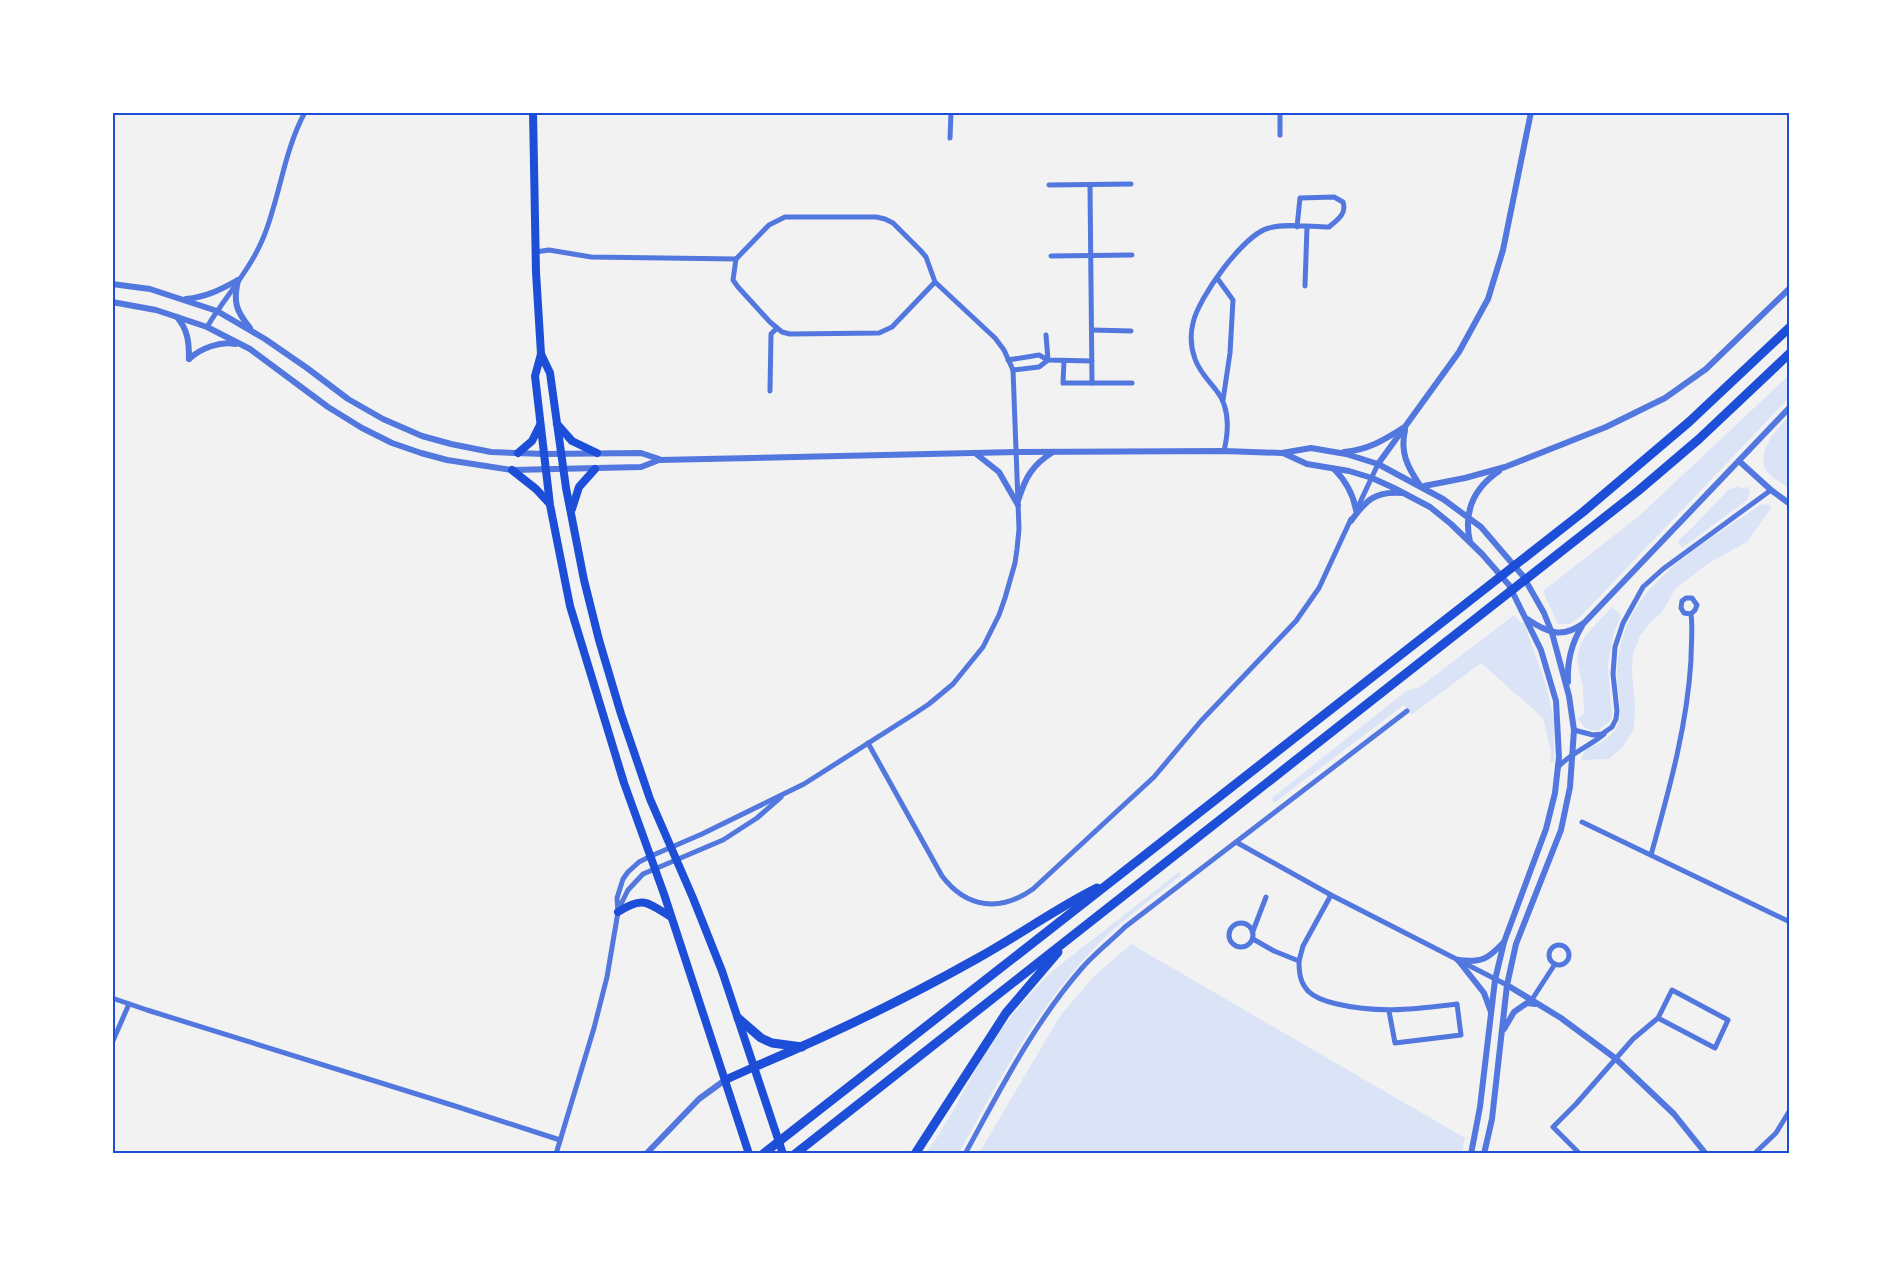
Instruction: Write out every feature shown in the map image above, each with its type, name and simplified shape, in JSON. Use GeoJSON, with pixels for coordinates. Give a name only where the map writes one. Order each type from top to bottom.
{"type":"FeatureCollection","features":[{"type":"Feature","properties":{"kind":"highway"},"geometry":{"type":"LineString","coordinates":[[763,1154],[1618,483],[1689,422],[1790,327]]}},
{"type":"Feature","properties":{"kind":"highway"},"geometry":{"type":"LineString","coordinates":[[795,1154],[1638,491],[1699,439],[1790,353]]}},
{"type":"Feature","properties":{"kind":"highway"},"geometry":{"type":"LineString","coordinates":[[754,1067],[892,1005],[979,957],[1068,902],[1115,879]]}},
{"type":"Feature","properties":{"kind":"highway"},"geometry":{"type":"LineString","coordinates":[[915,1154],[1006,1013],[1069,939]]}},
{"type":"Feature","properties":{"kind":"highway"},"geometry":{"type":"LineString","coordinates":[[738,1018],[761,1038],[772,1043],[801,1047]]}},
{"type":"Feature","properties":{"kind":"main road"},"geometry":{"type":"LineString","coordinates":[[533,112],[535,252],[541,354],[536,376],[550,505],[570,606],[608,735],[651,856],[749,1154]]}},
{"type":"Feature","properties":{"kind":"main road"},"geometry":{"type":"LineString","coordinates":[[541,354],[550,373],[571,516],[599,640],[621,714],[640,771],[711,940],[783,1154]]}},
{"type":"Feature","properties":{"kind":"main road"},"geometry":{"type":"LineString","coordinates":[[518,453],[532,441],[541,422]]}},
{"type":"Feature","properties":{"kind":"main road"},"geometry":{"type":"LineString","coordinates":[[557,424],[572,441],[597,453]]}},
{"type":"Feature","properties":{"kind":"main road"},"geometry":{"type":"LineString","coordinates":[[571,516],[579,487],[595,469]]}},
{"type":"Feature","properties":{"kind":"main road"},"geometry":{"type":"LineString","coordinates":[[512,470],[536,489],[550,505]]}},
{"type":"Feature","properties":{"kind":"main road"},"geometry":{"type":"LineString","coordinates":[[618,912],[628,905],[640,902],[654,906],[671,917]]}},
{"type":"Feature","properties":{"kind":"main road"},"geometry":{"type":"LineString","coordinates":[[724,1080],[754,1067]]}},
{"type":"Feature","properties":{"kind":"street"},"geometry":{"type":"LineString","coordinates":[[207,327],[264,237],[292,141],[305,112]]}},
{"type":"Feature","properties":{"kind":"street"},"geometry":{"type":"LineString","coordinates":[[950,138],[951,112]]}},
{"type":"Feature","properties":{"kind":"street"},"geometry":{"type":"LineString","coordinates":[[1280,112],[1280,135]]}},
{"type":"Feature","properties":{"kind":"street"},"geometry":{"type":"LineString","coordinates":[[867,743],[950,887],[962,896],[990,905],[1015,900],[1033,889],[1154,777],[1201,721],[1296,621],[1319,588],[1378,464],[1459,352],[1488,299],[1496,275],[1531,112]]}},
{"type":"Feature","properties":{"kind":"street"},"geometry":{"type":"LineString","coordinates":[[1048,185],[1131,184]]}},
{"type":"Feature","properties":{"kind":"street"},"geometry":{"type":"LineString","coordinates":[[1090,185],[1092,383]]}},
{"type":"Feature","properties":{"kind":"street"},"geometry":{"type":"LineString","coordinates":[[1223,400],[1204,377],[1195,361],[1191,343],[1193,323],[1201,300],[1216,278],[1258,232],[1270,227],[1297,227],[1307,227],[1329,227],[1342,215],[1345,208],[1343,202],[1334,197],[1300,198],[1297,227]]}},
{"type":"Feature","properties":{"kind":"street"},"geometry":{"type":"LineString","coordinates":[[618,912],[616,898],[623,879],[634,866],[804,784],[940,695],[963,673],[983,647],[999,615],[1015,562],[1018,529],[1013,370],[995,338],[935,282],[926,257],[920,250],[893,223],[876,217],[785,217],[769,225],[736,259],[733,280],[777,328],[790,334],[879,333],[892,327],[935,282]]}},
{"type":"Feature","properties":{"kind":"street"},"geometry":{"type":"LineString","coordinates":[[1305,286],[1307,227]]}},
{"type":"Feature","properties":{"kind":"street"},"geometry":{"type":"LineString","coordinates":[[535,252],[549,250],[591,256],[736,259]]}},
{"type":"Feature","properties":{"kind":"street"},"geometry":{"type":"LineString","coordinates":[[1051,256],[1132,255]]}},
{"type":"Feature","properties":{"kind":"street"},"geometry":{"type":"LineString","coordinates":[[1216,278],[1233,300],[1230,353],[1223,400],[1228,432],[1224,451]]}},
{"type":"Feature","properties":{"kind":"street"},"geometry":{"type":"LineString","coordinates":[[184,300],[203,297],[238,280]]}},
{"type":"Feature","properties":{"kind":"street"},"geometry":{"type":"LineString","coordinates":[[238,280],[235,300],[239,315],[254,333]]}},
{"type":"Feature","properties":{"kind":"street"},"geometry":{"type":"LineString","coordinates":[[112,284],[150,289],[217,311],[307,368],[348,399],[383,419],[422,436],[491,452],[641,453],[659,459],[1017,452],[1282,453],[1311,448],[1378,464],[1421,486],[1481,527],[1523,576],[1544,613],[1552,633],[1568,692],[1574,730],[1570,787],[1561,830],[1516,944],[1507,985],[1492,1119],[1484,1154]]}},
{"type":"Feature","properties":{"kind":"street"},"geometry":{"type":"LineString","coordinates":[[1421,486],[1465,478],[1505,466],[1606,427],[1665,398],[1706,369],[1790,288]]}},
{"type":"Feature","properties":{"kind":"street"},"geometry":{"type":"LineString","coordinates":[[112,302],[156,310],[207,327],[243,345],[279,369],[328,407],[362,428],[392,443],[447,460],[512,470],[563,470],[641,467],[659,459]]}},
{"type":"Feature","properties":{"kind":"street"},"geometry":{"type":"LineString","coordinates":[[177,317],[188,336],[189,359],[204,349],[220,344],[243,345]]}},
{"type":"Feature","properties":{"kind":"street"},"geometry":{"type":"LineString","coordinates":[[770,391],[771,334],[777,328]]}},
{"type":"Feature","properties":{"kind":"street"},"geometry":{"type":"LineString","coordinates":[[1092,330],[1131,331]]}},
{"type":"Feature","properties":{"kind":"street"},"geometry":{"type":"LineString","coordinates":[[1046,335],[1048,360]]}},
{"type":"Feature","properties":{"kind":"street"},"geometry":{"type":"LineString","coordinates":[[1008,360],[1039,355],[1048,360],[1092,361]]}},
{"type":"Feature","properties":{"kind":"street"},"geometry":{"type":"LineString","coordinates":[[1013,370],[1039,366],[1048,360]]}},
{"type":"Feature","properties":{"kind":"street"},"geometry":{"type":"LineString","coordinates":[[1064,361],[1063,383],[1132,383]]}},
{"type":"Feature","properties":{"kind":"street"},"geometry":{"type":"LineString","coordinates":[[1530,622],[1552,633],[1575,630],[1584,623],[1790,407]]}},
{"type":"Feature","properties":{"kind":"street"},"geometry":{"type":"LineString","coordinates":[[1338,453],[1357,451],[1376,445],[1406,426]]}},
{"type":"Feature","properties":{"kind":"street"},"geometry":{"type":"LineString","coordinates":[[1406,426],[1402,441],[1404,458],[1421,486]]}},
{"type":"Feature","properties":{"kind":"street"},"geometry":{"type":"LineString","coordinates":[[1018,503],[1024,480],[1034,466],[1054,452]]}},
{"type":"Feature","properties":{"kind":"street"},"geometry":{"type":"LineString","coordinates":[[974,453],[999,472],[1018,503]]}},
{"type":"Feature","properties":{"kind":"street"},"geometry":{"type":"LineString","coordinates":[[1282,453],[1307,464],[1349,471],[1372,478],[1404,493],[1430,507],[1470,542],[1509,585],[1530,622],[1556,701],[1558,767],[1555,793],[1546,829],[1504,942],[1495,980],[1480,1107],[1471,1154]]}},
{"type":"Feature","properties":{"kind":"street"},"geometry":{"type":"LineString","coordinates":[[1738,461],[1770,490],[1790,504]]}},
{"type":"Feature","properties":{"kind":"street"},"geometry":{"type":"LineString","coordinates":[[1470,542],[1467,516],[1471,502],[1487,479],[1505,466]]}},
{"type":"Feature","properties":{"kind":"street"},"geometry":{"type":"LineString","coordinates":[[1334,468],[1345,479],[1352,493],[1356,510]]}},
{"type":"Feature","properties":{"kind":"street"},"geometry":{"type":"LineString","coordinates":[[1558,767],[1564,760],[1594,742],[1616,719],[1613,674],[1616,647],[1623,623],[1643,587],[1663,569],[1770,490]]}},
{"type":"Feature","properties":{"kind":"street"},"geometry":{"type":"LineString","coordinates":[[1351,521],[1360,508],[1375,495],[1387,492],[1404,493]]}},
{"type":"Feature","properties":{"kind":"street"},"geometry":{"type":"LineString","coordinates":[[1652,855],[1684,721],[1693,635],[1691,614]]}},
{"type":"Feature","properties":{"kind":"street"},"geometry":{"type":"LineString","coordinates":[[1568,692],[1567,664],[1572,646],[1584,623]]}},
{"type":"Feature","properties":{"kind":"street"},"geometry":{"type":"LineString","coordinates":[[965,1154],[1023,1051],[1083,967],[1125,927],[1407,711]]}},
{"type":"Feature","properties":{"kind":"street"},"geometry":{"type":"LineString","coordinates":[[1574,730],[1593,735],[1607,731]]}},
{"type":"Feature","properties":{"kind":"street"},"geometry":{"type":"LineString","coordinates":[[556,1154],[607,977],[618,912],[632,884],[643,874],[735,833],[785,794]]}},
{"type":"Feature","properties":{"kind":"street"},"geometry":{"type":"LineString","coordinates":[[1582,822],[1790,922]]}},
{"type":"Feature","properties":{"kind":"street"},"geometry":{"type":"LineString","coordinates":[[1236,842],[1331,895],[1507,985],[1561,1018],[1615,1058],[1674,1114],[1706,1154]]}},
{"type":"Feature","properties":{"kind":"street"},"geometry":{"type":"LineString","coordinates":[[1331,895],[1303,946],[1299,961],[1299,974],[1309,992],[1318,998],[1366,1010],[1389,1011],[1457,1004],[1461,1035],[1395,1043],[1389,1011]]}},
{"type":"Feature","properties":{"kind":"street"},"geometry":{"type":"LineString","coordinates":[[1253,931],[1249,926],[1239,923],[1232,927],[1229,934],[1232,944],[1241,948],[1248,946],[1253,939],[1253,931],[1266,897]]}},
{"type":"Feature","properties":{"kind":"street"},"geometry":{"type":"LineString","coordinates":[[1253,939],[1299,961]]}},
{"type":"Feature","properties":{"kind":"street"},"geometry":{"type":"LineString","coordinates":[[1458,960],[1477,962],[1492,955],[1504,942]]}},
{"type":"Feature","properties":{"kind":"street"},"geometry":{"type":"LineString","coordinates":[[1458,960],[1484,993],[1492,1014]]}},
{"type":"Feature","properties":{"kind":"street"},"geometry":{"type":"LineString","coordinates":[[1535,1002],[1555,964]]}},
{"type":"Feature","properties":{"kind":"street"},"geometry":{"type":"LineString","coordinates":[[1580,1154],[1553,1127],[1633,1039],[1658,1018],[1672,990],[1728,1020],[1715,1048],[1658,1018]]}},
{"type":"Feature","properties":{"kind":"street"},"geometry":{"type":"LineString","coordinates":[[112,998],[560,1140]]}},
{"type":"Feature","properties":{"kind":"street"},"geometry":{"type":"LineString","coordinates":[[1502,1032],[1514,1012],[1527,1003],[1535,1002]]}},
{"type":"Feature","properties":{"kind":"street"},"geometry":{"type":"LineString","coordinates":[[112,1043],[129,1004]]}},
{"type":"Feature","properties":{"kind":"street"},"geometry":{"type":"LineString","coordinates":[[646,1154],[699,1099],[724,1080]]}},
{"type":"Feature","properties":{"kind":"street"},"geometry":{"type":"LineString","coordinates":[[1754,1154],[1776,1133],[1790,1110]]}},
{"type":"Feature","properties":{"kind":"shaded area"},"geometry":{"type":"Polygon","coordinates":[[[1789,375],[1789,397],[1786,401],[1581,616],[1570,624],[1558,624],[1543,591],[1639,516],[1789,375]]]}},
{"type":"Feature","properties":{"kind":"shaded area"},"geometry":{"type":"Polygon","coordinates":[[[1789,416],[1789,488],[1766,470],[1763,456],[1769,441],[1789,416]]]}},
{"type":"Feature","properties":{"kind":"shaded area"},"geometry":{"type":"Polygon","coordinates":[[[1738,486],[1744,489],[1747,486],[1750,491],[1747,500],[1682,548],[1678,541],[1728,490],[1738,486]]]}},
{"type":"Feature","properties":{"kind":"shaded area"},"geometry":{"type":"Polygon","coordinates":[[[1766,504],[1772,507],[1747,542],[1709,563],[1676,588],[1662,612],[1640,636],[1633,654],[1634,729],[1623,747],[1609,759],[1581,760],[1585,750],[1607,738],[1619,721],[1617,674],[1619,652],[1625,630],[1638,604],[1668,571],[1686,556],[1760,505],[1766,504]]]}},
{"type":"Feature","properties":{"kind":"shaded area"},"geometry":{"type":"Polygon","coordinates":[[[1612,607],[1621,615],[1613,636],[1608,665],[1612,717],[1598,731],[1594,731],[1581,724],[1578,718],[1584,714],[1583,689],[1577,659],[1585,636],[1612,607]]]}},
{"type":"Feature","properties":{"kind":"shaded area"},"geometry":{"type":"Polygon","coordinates":[[[1514,615],[1521,623],[1524,623],[1547,688],[1554,721],[1554,762],[1550,763],[1551,752],[1543,718],[1481,663],[1411,715],[1404,705],[1274,803],[1272,798],[1406,691],[1420,687],[1514,615]]]}},
{"type":"Feature","properties":{"kind":"shaded area"},"geometry":{"type":"Polygon","coordinates":[[[1179,872],[1181,875],[1110,933],[1088,955],[1050,1001],[1018,1050],[959,1153],[925,1154],[943,1128],[989,1047],[1026,998],[1051,972],[1179,872]]]}},
{"type":"Feature","properties":{"kind":"shaded area"},"geometry":{"type":"Polygon","coordinates":[[[1131,944],[1465,1138],[1462,1153],[979,1153],[1060,1016],[1094,976],[1131,944]]]}}]}
